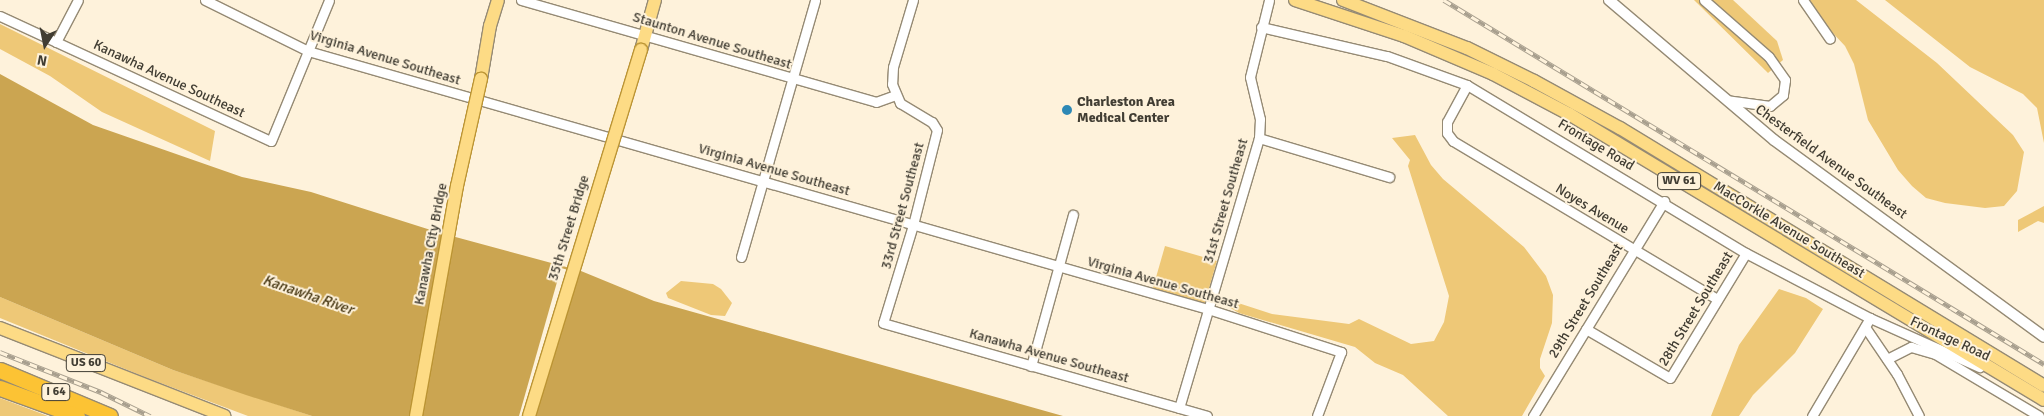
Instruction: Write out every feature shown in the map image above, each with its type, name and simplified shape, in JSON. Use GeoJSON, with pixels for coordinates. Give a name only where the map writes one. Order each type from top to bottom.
{"type":"FeatureCollection","features":[{"type":"Feature","properties":{"kind":"highway","name":"I 64"},"geometry":{"type":"LineString","coordinates":[[0,370],[110,416]]}},
{"type":"Feature","properties":{"kind":"highway","name":"I 64"},"geometry":{"type":"LineString","coordinates":[[0,388],[77,416]]}},
{"type":"Feature","properties":{"kind":"main road","name":"Kanawha City Bridge"},"geometry":{"type":"LineString","coordinates":[[416,416],[457,186],[481,79],[490,26],[498,0]]}},
{"type":"Feature","properties":{"kind":"main road","name":"35th Street Bridge"},"geometry":{"type":"LineString","coordinates":[[529,416],[655,0]]}},
{"type":"Feature","properties":{"kind":"main road","name":"MacCorkle Avenue Southeast"},"geometry":{"type":"LineString","coordinates":[[1295,0],[1404,36],[1493,74],[1569,114],[2041,394]]}},
{"type":"Feature","properties":{"kind":"main road","name":"MacCorkle Avenue Southeast"},"geometry":{"type":"LineString","coordinates":[[1343,0],[1467,48],[1543,85],[1620,128],[2041,394]]}},
{"type":"Feature","properties":{"kind":"main road","name":"US 60"},"geometry":{"type":"LineString","coordinates":[[0,328],[224,416]]}},
{"type":"Feature","properties":{"kind":"main road","name":"US 60"},"geometry":{"type":"LineString","coordinates":[[0,336],[200,416]]}},
{"type":"Feature","properties":{"kind":"street"},"geometry":{"type":"LineString","coordinates":[[56,42],[78,0]]}},
{"type":"Feature","properties":{"kind":"street","name":"Virginia Avenue Southeast"},"geometry":{"type":"LineString","coordinates":[[206,0],[308,51],[1208,309],[1341,352],[1317,416]]}},
{"type":"Feature","properties":{"kind":"street"},"geometry":{"type":"LineString","coordinates":[[308,51],[329,0]]}},
{"type":"Feature","properties":{"kind":"street","name":"Staunton Avenue Southeast"},"geometry":{"type":"LineString","coordinates":[[521,0],[645,34],[792,79],[876,102],[895,95]]}},
{"type":"Feature","properties":{"kind":"street"},"geometry":{"type":"LineString","coordinates":[[741,257],[815,0]]}},
{"type":"Feature","properties":{"kind":"street"},"geometry":{"type":"LineString","coordinates":[[895,95],[891,76],[913,0]]}},
{"type":"Feature","properties":{"kind":"street","name":"31st Street Southeast"},"geometry":{"type":"LineString","coordinates":[[1179,408],[1259,138],[1260,118],[1250,77],[1269,0]]}},
{"type":"Feature","properties":{"kind":"street","name":"Chesterfield Avenue Southeast"},"geometry":{"type":"LineString","coordinates":[[1608,0],[1774,140],[2044,337]]}},
{"type":"Feature","properties":{"kind":"street"},"geometry":{"type":"LineString","coordinates":[[1704,0],[1769,57],[1786,80],[1783,95],[1770,106],[1727,100]]}},
{"type":"Feature","properties":{"kind":"street"},"geometry":{"type":"LineString","coordinates":[[1803,0],[1830,39]]}},
{"type":"Feature","properties":{"kind":"street","name":"Kanawha Avenue Southeast"},"geometry":{"type":"LineString","coordinates":[[0,16],[271,141],[308,51]]}},
{"type":"Feature","properties":{"kind":"street","name":"Frontage Road"},"geometry":{"type":"LineString","coordinates":[[1261,27],[1387,56],[1467,85],[1664,201],[1746,253],[1870,318],[2041,394]]}},
{"type":"Feature","properties":{"kind":"street","name":"Noyes Avenue"},"geometry":{"type":"LineString","coordinates":[[1467,85],[1447,122],[1447,133],[1454,141],[1717,299]]}},
{"type":"Feature","properties":{"kind":"street","name":"33rd Street Southeast"},"geometry":{"type":"LineString","coordinates":[[883,323],[913,225],[937,130],[932,122],[905,108],[895,95]]}},
{"type":"Feature","properties":{"kind":"street"},"geometry":{"type":"LineString","coordinates":[[1259,138],[1389,177]]}},
{"type":"Feature","properties":{"kind":"street","name":"29th Street Southeast"},"geometry":{"type":"LineString","coordinates":[[1532,416],[1664,201]]}},
{"type":"Feature","properties":{"kind":"street"},"geometry":{"type":"LineString","coordinates":[[1031,366],[1073,215]]}},
{"type":"Feature","properties":{"kind":"street","name":"28th Street Southeast"},"geometry":{"type":"LineString","coordinates":[[1586,329],[1670,378],[1746,253]]}},
{"type":"Feature","properties":{"kind":"street"},"geometry":{"type":"LineString","coordinates":[[1812,416],[1870,318]]}},
{"type":"Feature","properties":{"kind":"street","name":"Kanawha Avenue Southeast"},"geometry":{"type":"LineString","coordinates":[[883,323],[1207,416]]}},
{"type":"Feature","properties":{"kind":"street"},"geometry":{"type":"LineString","coordinates":[[1865,327],[1887,359],[1919,416]]}},
{"type":"Feature","properties":{"kind":"street"},"geometry":{"type":"LineString","coordinates":[[1887,359],[1910,347],[1935,354],[2039,416]]}},
{"type":"Feature","properties":{"kind":"shaded area"},"geometry":{"type":"Polygon","coordinates":[[[1694,0],[1733,0],[1777,41],[1783,60],[1768,73],[1694,0]]]}},
{"type":"Feature","properties":{"kind":"shaded area"},"geometry":{"type":"Polygon","coordinates":[[[1802,0],[1856,0],[1937,63],[2013,135],[2024,152],[2017,191],[2004,206],[1985,208],[1945,203],[1926,198],[1912,186],[1898,170],[1868,120],[1854,64],[1845,46],[1802,0]]]}},
{"type":"Feature","properties":{"kind":"shaded area"},"geometry":{"type":"Polygon","coordinates":[[[1885,0],[2044,0],[2044,143],[2037,108],[2023,94],[1970,67],[1885,0]]]}},
{"type":"Feature","properties":{"kind":"shaded area"},"geometry":{"type":"Polygon","coordinates":[[[0,24],[215,131],[210,161],[102,112],[50,76],[0,49],[0,24]]]}},
{"type":"Feature","properties":{"kind":"shaded area"},"geometry":{"type":"Polygon","coordinates":[[[1415,135],[1431,165],[1443,179],[1524,247],[1546,276],[1553,295],[1552,323],[1540,359],[1540,368],[1545,376],[1522,416],[1448,416],[1403,375],[1375,363],[1355,347],[1239,313],[1227,306],[1229,300],[1272,314],[1349,324],[1359,319],[1411,344],[1434,341],[1444,322],[1449,296],[1408,166],[1410,160],[1392,138],[1415,135]]]}},
{"type":"Feature","properties":{"kind":"shaded area"},"geometry":{"type":"Polygon","coordinates":[[[2044,206],[2044,223],[2038,221],[2018,232],[2018,220],[2044,206]]]}},
{"type":"Feature","properties":{"kind":"shaded area"},"geometry":{"type":"Polygon","coordinates":[[[1165,246],[1217,261],[1205,304],[1153,289],[1165,246]]]}},
{"type":"Feature","properties":{"kind":"shaded area"},"geometry":{"type":"Polygon","coordinates":[[[681,281],[713,284],[721,289],[732,303],[725,316],[711,315],[668,298],[666,293],[681,281]]]}},
{"type":"Feature","properties":{"kind":"shaded area"},"geometry":{"type":"Polygon","coordinates":[[[1779,289],[1806,298],[1823,309],[1795,353],[1753,395],[1739,416],[1711,416],[1739,345],[1779,289]]]}},
{"type":"Feature","properties":{"kind":"shaded area"},"geometry":{"type":"Polygon","coordinates":[[[0,297],[173,370],[312,416],[248,416],[147,378],[0,318],[0,297]]]}},
{"type":"Feature","properties":{"kind":"shaded area"},"geometry":{"type":"Polygon","coordinates":[[[0,398],[48,416],[0,416],[0,398]]]}},
{"type":"Feature","properties":{"kind":"water","name":"Kanawha River"},"geometry":{"type":"Polygon","coordinates":[[[0,74],[93,125],[242,177],[311,192],[437,232],[581,271],[654,301],[1063,416],[312,416],[246,395],[173,370],[0,297],[0,74]]]}},
{"type":"Feature","properties":{"kind":"pier"},"geometry":{"type":"Polygon","coordinates":[[[561,268],[576,272],[533,416],[519,416],[561,268]]]}},
{"type":"Feature","properties":{"kind":"railway"},"geometry":{"type":"LineString","coordinates":[[1444,0],[2044,364]]}},
{"type":"Feature","properties":{"kind":"railway"},"geometry":{"type":"LineString","coordinates":[[0,352],[101,392],[150,416]]}},
{"type":"Feature","properties":{"kind":"place","name":"Charleston Area Medical Center"},"geometry":{"type":"Point","coordinates":[1067,110]}}]}
